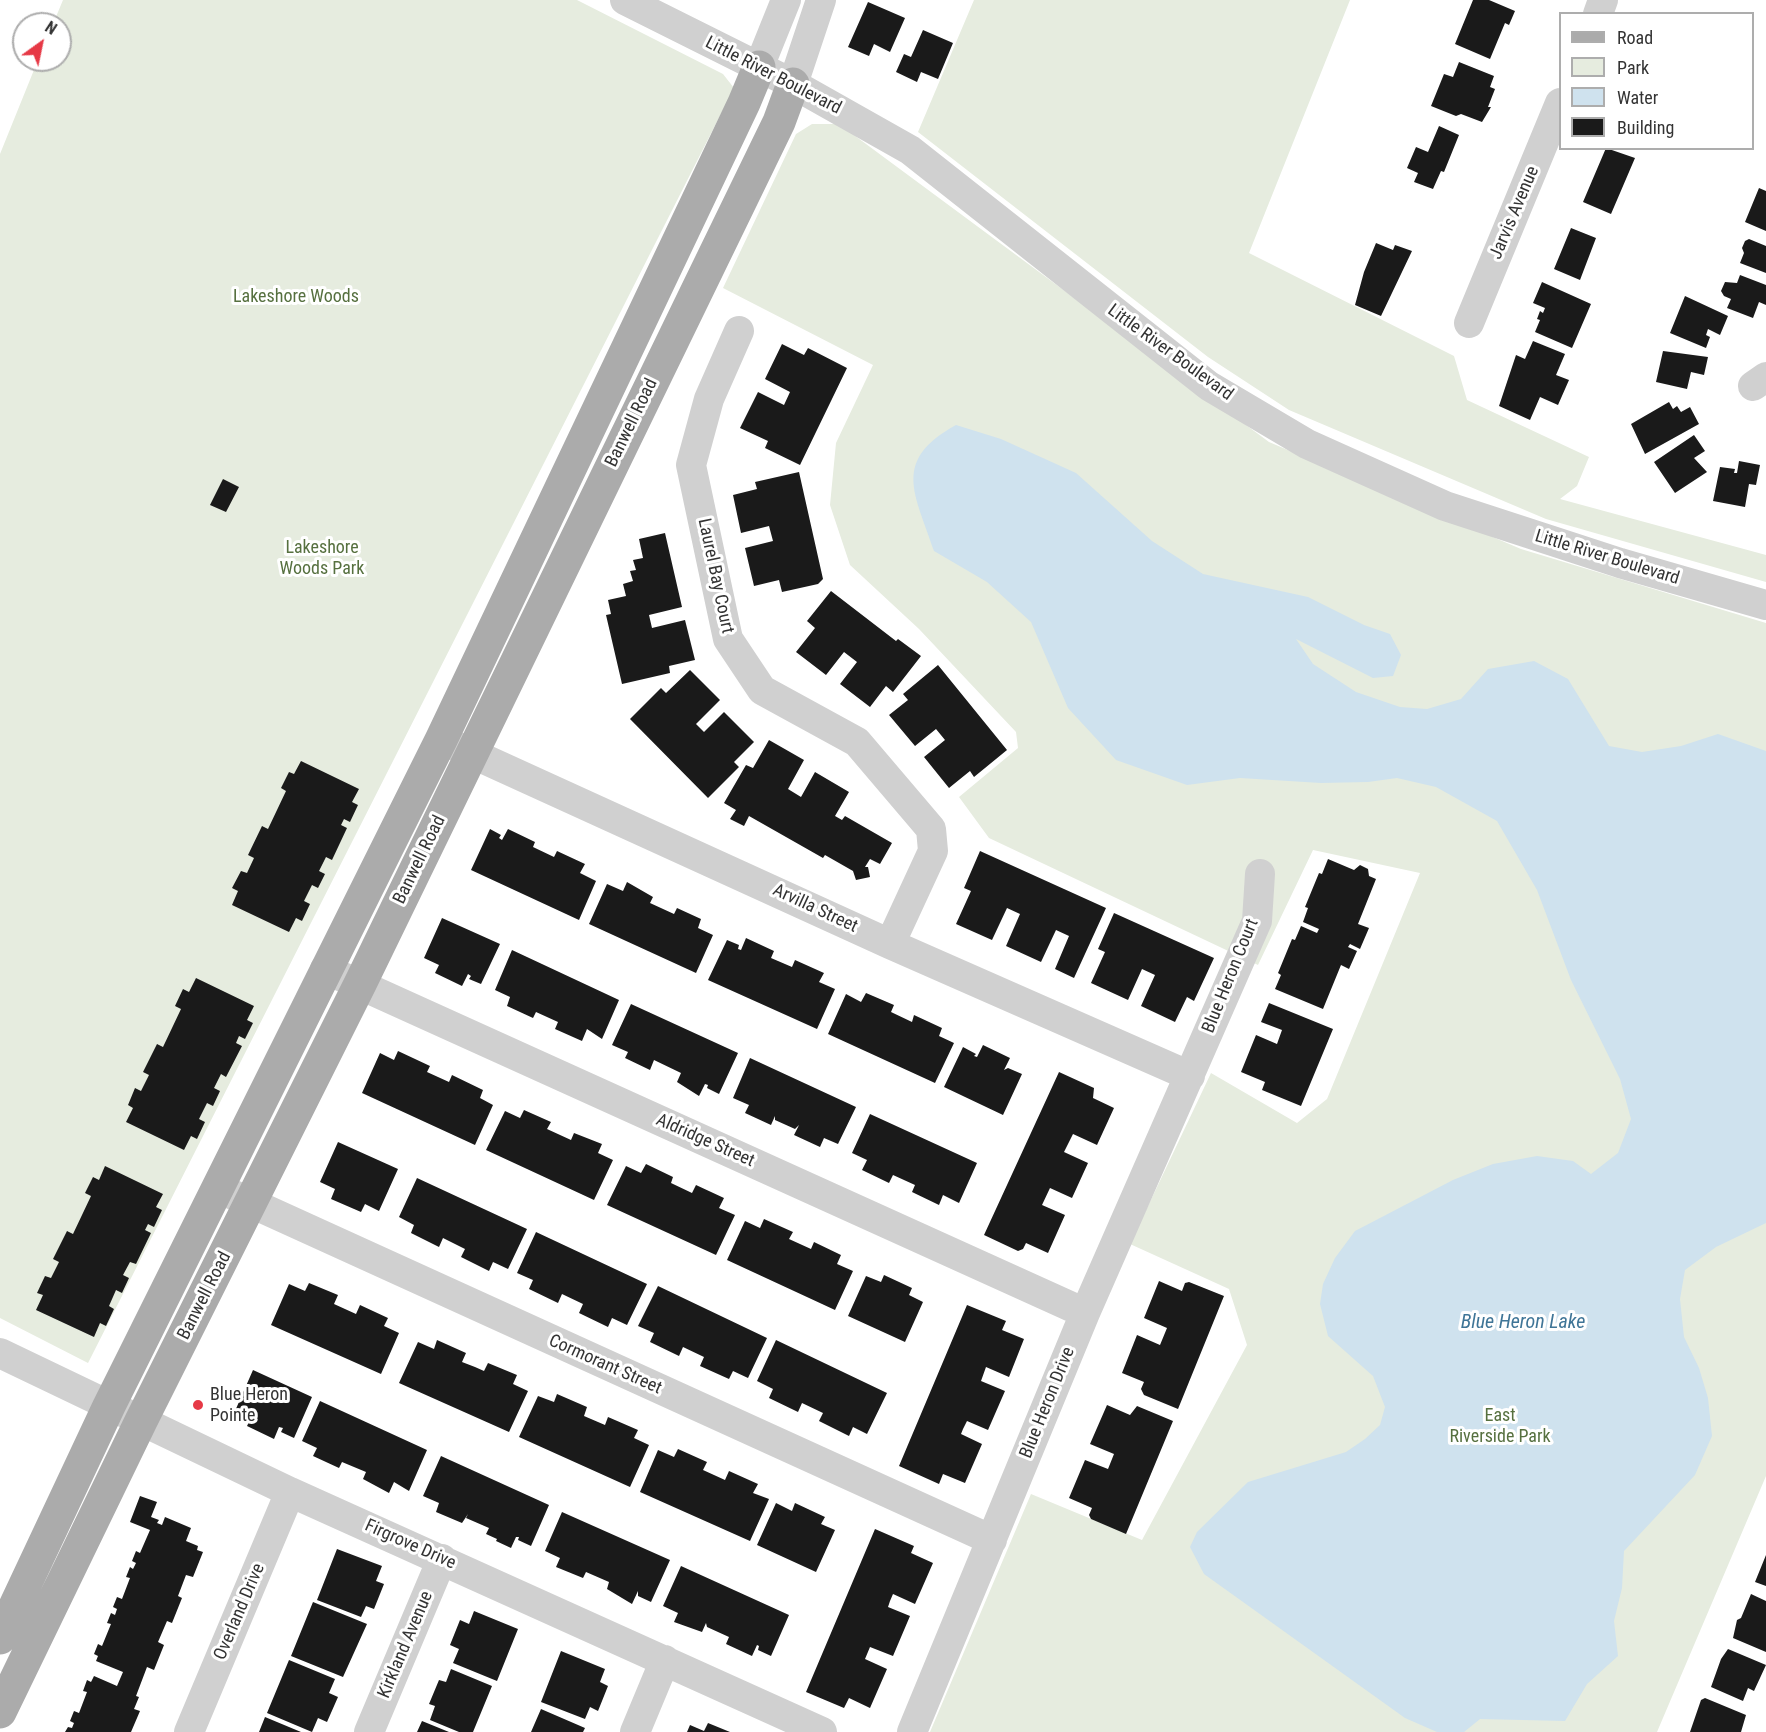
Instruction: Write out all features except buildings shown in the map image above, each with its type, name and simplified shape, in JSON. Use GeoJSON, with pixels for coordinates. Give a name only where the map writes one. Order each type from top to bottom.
{"type":"FeatureCollection","features":[{"type":"Feature","properties":{"kind":"main road","name":"Banwell Road"},"geometry":{"type":"LineString","coordinates":[[0,1638],[110,1406],[441,740],[759,67]]}},
{"type":"Feature","properties":{"kind":"main road","name":"Banwell Road"},"geometry":{"type":"LineString","coordinates":[[0,1712],[141,1422],[360,984],[774,133],[793,84]]}},
{"type":"Feature","properties":{"kind":"street","name":"Little River Boulevard"},"geometry":{"type":"LineString","coordinates":[[625,0],[793,84],[910,150],[1209,386],[1307,444],[1445,506],[1620,563],[1766,605]]}},
{"type":"Feature","properties":{"kind":"street","name":"Banwell Road"},"geometry":{"type":"LineString","coordinates":[[759,67],[786,0]]}},
{"type":"Feature","properties":{"kind":"street","name":"Banwell Road"},"geometry":{"type":"LineString","coordinates":[[793,84],[821,0]]}},
{"type":"Feature","properties":{"kind":"street","name":"Jarvis Avenue"},"geometry":{"type":"LineString","coordinates":[[1469,323],[1559,105]]}},
{"type":"Feature","properties":{"kind":"street","name":"Laurel Bay Court"},"geometry":{"type":"LineString","coordinates":[[739,331],[709,399],[691,465],[728,639],[762,690],[857,742],[931,829],[933,851],[890,944]]}},
{"type":"Feature","properties":{"kind":"street","name":"Arvilla Street"},"geometry":{"type":"LineString","coordinates":[[441,740],[890,944],[1190,1076]]}},
{"type":"Feature","properties":{"kind":"street","name":"Blue Heron Court"},"geometry":{"type":"LineString","coordinates":[[1190,1076],[1257,921],[1260,874]]}},
{"type":"Feature","properties":{"kind":"street","name":"Aldridge Street"},"geometry":{"type":"LineString","coordinates":[[326,969],[1085,1313]]}},
{"type":"Feature","properties":{"kind":"street","name":"Blue Heron Drive"},"geometry":{"type":"LineString","coordinates":[[912,1732],[1085,1313],[1190,1076]]}},
{"type":"Feature","properties":{"kind":"street","name":"Cormorant Street"},"geometry":{"type":"LineString","coordinates":[[219,1188],[992,1540]]}},
{"type":"Feature","properties":{"kind":"street","name":"Firgrove Drive"},"geometry":{"type":"LineString","coordinates":[[0,1353],[290,1492],[822,1732]]}},
{"type":"Feature","properties":{"kind":"street","name":"Overland Drive"},"geometry":{"type":"LineString","coordinates":[[189,1732],[290,1492]]}},
{"type":"Feature","properties":{"kind":"street","name":"Kirkland Avenue"},"geometry":{"type":"LineString","coordinates":[[369,1732],[442,1559]]}},
{"type":"Feature","properties":{"kind":"street"},"geometry":{"type":"LineString","coordinates":[[635,1732],[665,1660]]}},
{"type":"Feature","properties":{"kind":"green space","name":"Lakeshore Woods"},"geometry":{"type":"Polygon","coordinates":[[[63,0],[577,0],[723,74],[734,88],[88,1363],[0,1318],[0,154],[33,72],[72,72],[72,12],[58,12],[63,0]]]}},
{"type":"Feature","properties":{"kind":"green space"},"geometry":{"type":"Polygon","coordinates":[[[974,0],[1350,0],[1249,253],[1454,356],[1467,400],[1589,457],[1577,486],[1560,499],[1766,555],[1766,582],[1546,519],[1289,410],[1208,357],[918,132],[974,0]]]}},
{"type":"Feature","properties":{"kind":"green space","name":"East Riverside Park"},"geometry":{"type":"Polygon","coordinates":[[[812,124],[839,124],[1269,442],[1521,549],[1766,623],[1766,1476],[1657,1732],[930,1732],[1031,1494],[1142,1540],[1247,1345],[1229,1289],[1130,1244],[1211,1073],[1297,1123],[1327,1099],[1420,873],[1313,850],[1258,965],[989,838],[959,797],[1018,748],[1016,732],[919,629],[850,565],[830,505],[836,443],[873,365],[723,288],[796,134],[812,124]]]}},
{"type":"Feature","properties":{"kind":"water","name":"Blue Heron Lake"},"geometry":{"type":"Polygon","coordinates":[[[956,425],[1001,439],[1076,473],[1152,541],[1203,574],[1308,597],[1364,625],[1390,634],[1401,655],[1393,676],[1373,678],[1296,639],[1313,664],[1356,692],[1400,707],[1427,709],[1461,699],[1488,669],[1534,661],[1568,679],[1609,746],[1642,752],[1681,746],[1718,734],[1766,751],[1766,1223],[1716,1247],[1685,1270],[1680,1299],[1684,1337],[1699,1368],[1708,1398],[1712,1436],[1695,1475],[1624,1551],[1622,1588],[1614,1621],[1618,1656],[1587,1684],[1565,1721],[1480,1719],[1464,1732],[1437,1732],[1405,1718],[1204,1574],[1190,1547],[1197,1532],[1248,1482],[1346,1452],[1380,1425],[1385,1407],[1373,1376],[1328,1336],[1320,1304],[1323,1284],[1335,1258],[1355,1231],[1453,1180],[1493,1164],[1537,1156],[1573,1161],[1591,1174],[1618,1153],[1631,1119],[1620,1079],[1571,980],[1537,890],[1497,821],[1436,787],[1397,778],[1368,782],[1321,783],[1240,778],[1187,785],[1116,760],[1068,708],[1031,622],[987,582],[934,551],[915,495],[913,480],[915,465],[922,452],[936,438],[956,425]]]}},
{"type":"Feature","properties":{"kind":"place","name":"Blue Heron Pointe"},"geometry":{"type":"Point","coordinates":[198,1405]}},
{"type":"Feature","properties":{"kind":"park label","name":"Lakeshore Woods Park"},"geometry":{"type":"Point","coordinates":[322,558]}}]}
